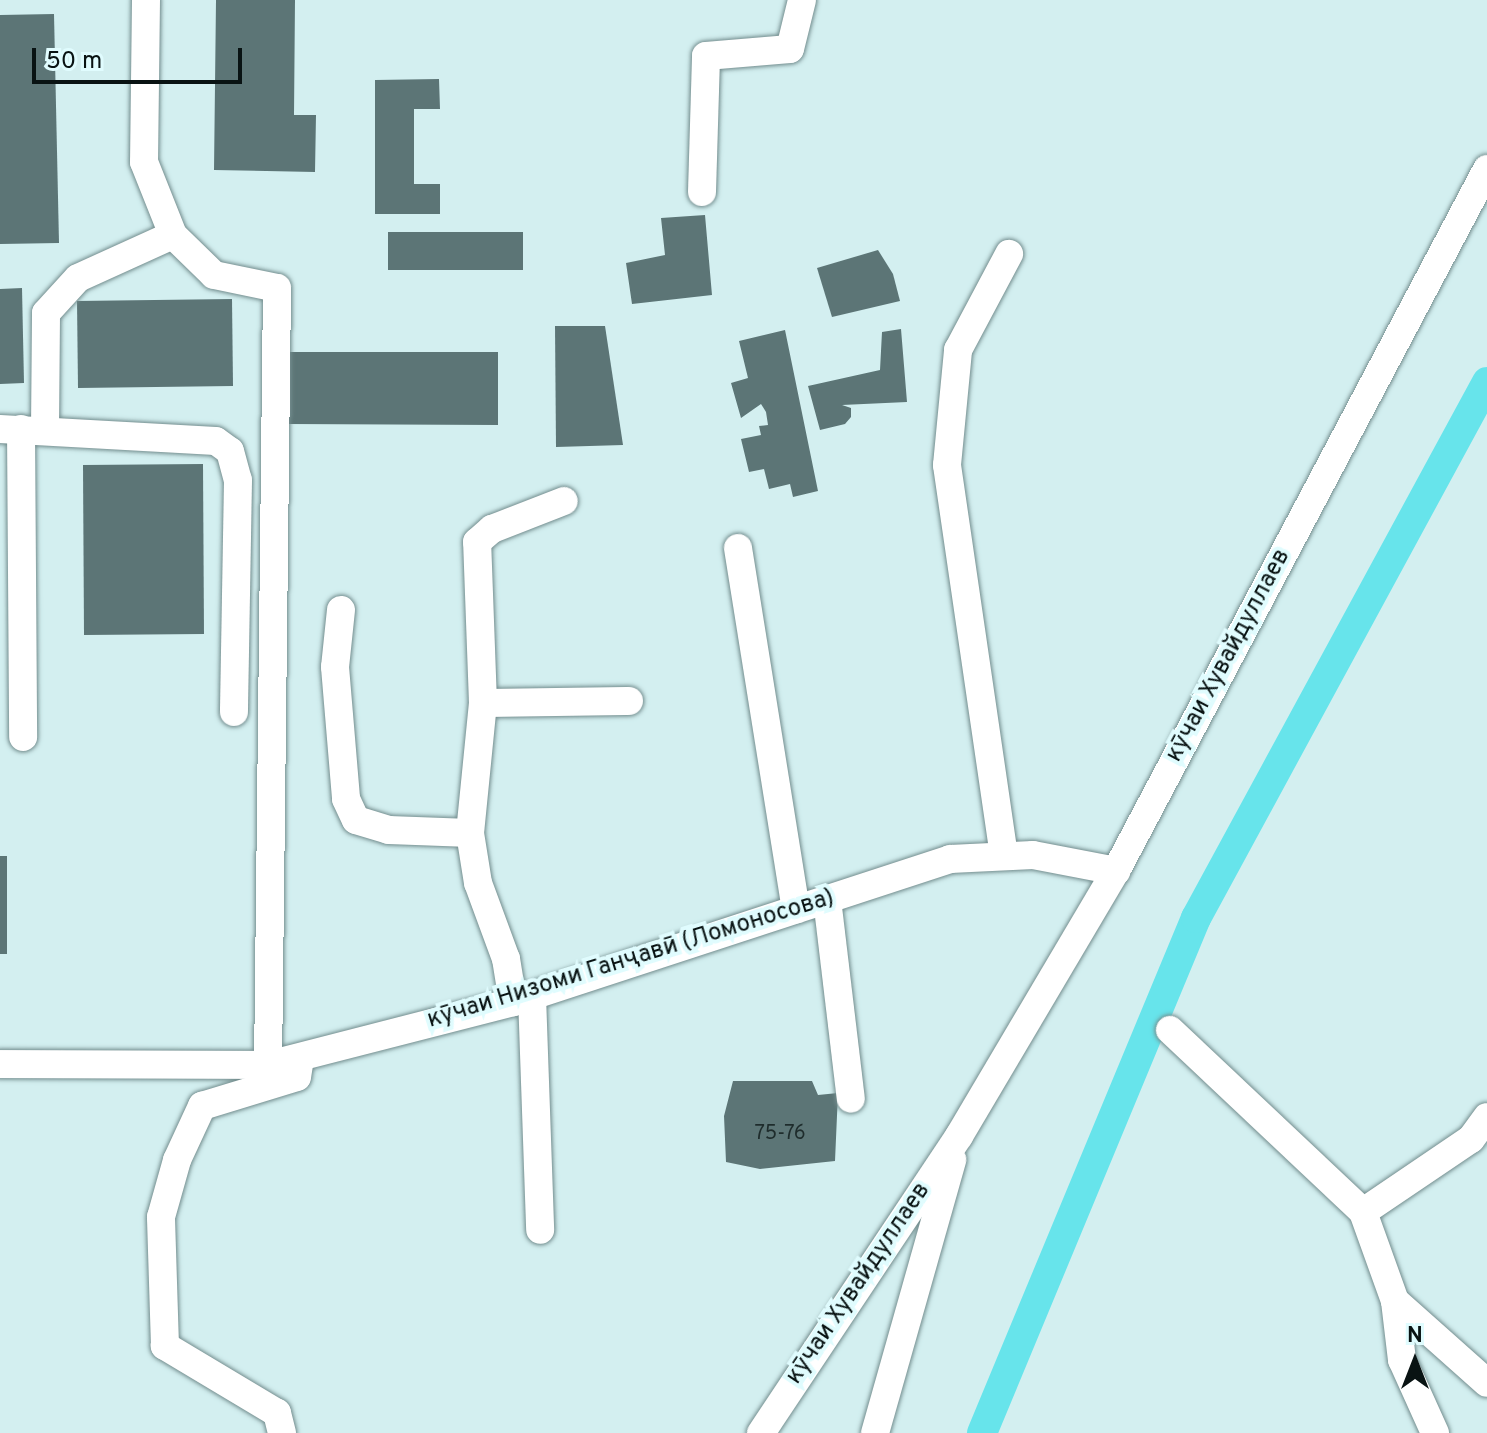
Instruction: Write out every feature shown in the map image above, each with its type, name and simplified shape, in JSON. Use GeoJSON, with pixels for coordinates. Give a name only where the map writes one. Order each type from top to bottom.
{"type":"FeatureCollection","features":[{"type":"Feature","properties":{"kind":"street"},"geometry":{"type":"LineString","coordinates":[[146,0],[144,162],[173,235],[214,275],[277,288],[268,1065]]}},
{"type":"Feature","properties":{"kind":"street"},"geometry":{"type":"LineString","coordinates":[[702,192],[706,56],[790,49],[802,0]]}},
{"type":"Feature","properties":{"kind":"street","name":"кӯчаи Хувайдуллаев"},"geometry":{"type":"LineString","coordinates":[[761,1433],[959,1136],[1116,871],[1487,169]]}},
{"type":"Feature","properties":{"kind":"street"},"geometry":{"type":"LineString","coordinates":[[23,737],[22,429],[46,313],[78,278],[173,235]]}},
{"type":"Feature","properties":{"kind":"street"},"geometry":{"type":"LineString","coordinates":[[1004,856],[947,465],[958,350],[1009,254]]}},
{"type":"Feature","properties":{"kind":"street"},"geometry":{"type":"LineString","coordinates":[[22,429],[216,441],[230,451],[238,480],[234,712]]}},
{"type":"Feature","properties":{"kind":"street"},"geometry":{"type":"LineString","coordinates":[[540,1230],[523,999],[470,833],[483,703],[477,542],[492,529],[564,501]]}},
{"type":"Feature","properties":{"kind":"street"},"geometry":{"type":"LineString","coordinates":[[738,548],[796,909]]}},
{"type":"Feature","properties":{"kind":"street"},"geometry":{"type":"LineString","coordinates":[[341,610],[335,667],[346,799],[356,820],[389,830],[470,833]]}},
{"type":"Feature","properties":{"kind":"street"},"geometry":{"type":"LineString","coordinates":[[483,703],[629,701]]}},
{"type":"Feature","properties":{"kind":"street","name":"кӯчаи Низоми Ганҷавӣ (Ломоносова)"},"geometry":{"type":"LineString","coordinates":[[0,1064],[268,1065],[523,999],[950,859],[1033,855],[1116,871]]}},
{"type":"Feature","properties":{"kind":"street"},"geometry":{"type":"LineString","coordinates":[[827,899],[851,1099]]}},
{"type":"Feature","properties":{"kind":"street"},"geometry":{"type":"LineString","coordinates":[[1170,1030],[1363,1212],[1395,1301],[1402,1360],[1435,1433]]}},
{"type":"Feature","properties":{"kind":"street"},"geometry":{"type":"LineString","coordinates":[[282,1433],[277,1413],[165,1346],[161,1217],[177,1160],[202,1106],[297,1077],[300,1057]]}},
{"type":"Feature","properties":{"kind":"street"},"geometry":{"type":"LineString","coordinates":[[1363,1212],[1471,1139],[1487,1117]]}},
{"type":"Feature","properties":{"kind":"street","name":"кӯчаи Хувайдуллаев"},"geometry":{"type":"LineString","coordinates":[[875,1433],[959,1136]]}},
{"type":"Feature","properties":{"kind":"street"},"geometry":{"type":"LineString","coordinates":[[1395,1301],[1487,1383]]}},
{"type":"Feature","properties":{"kind":"building"},"geometry":{"type":"Polygon","coordinates":[[[216,0],[295,0],[294,115],[316,115],[315,172],[214,170],[216,0]]]}},
{"type":"Feature","properties":{"kind":"building"},"geometry":{"type":"Polygon","coordinates":[[[54,14],[59,243],[0,244],[0,15],[54,14]]]}},
{"type":"Feature","properties":{"kind":"building"},"geometry":{"type":"Polygon","coordinates":[[[439,79],[440,109],[414,109],[414,184],[440,184],[440,214],[375,214],[375,80],[439,79]]]}},
{"type":"Feature","properties":{"kind":"building"},"geometry":{"type":"Polygon","coordinates":[[[705,215],[712,295],[632,304],[626,263],[665,255],[661,218],[705,215]]]}},
{"type":"Feature","properties":{"kind":"building"},"geometry":{"type":"Polygon","coordinates":[[[388,232],[523,232],[523,270],[388,270],[388,232]]]}},
{"type":"Feature","properties":{"kind":"building"},"geometry":{"type":"Polygon","coordinates":[[[878,250],[893,274],[900,301],[832,317],[817,268],[878,250]]]}},
{"type":"Feature","properties":{"kind":"building"},"geometry":{"type":"Polygon","coordinates":[[[22,288],[24,383],[0,384],[0,289],[22,288]]]}},
{"type":"Feature","properties":{"kind":"building"},"geometry":{"type":"Polygon","coordinates":[[[232,299],[233,386],[78,388],[77,301],[232,299]]]}},
{"type":"Feature","properties":{"kind":"building"},"geometry":{"type":"Polygon","coordinates":[[[555,326],[605,326],[623,445],[556,447],[555,326]]]}},
{"type":"Feature","properties":{"kind":"building"},"geometry":{"type":"Polygon","coordinates":[[[901,329],[907,402],[842,405],[851,408],[851,417],[845,424],[820,430],[808,386],[880,370],[882,332],[901,329]]]}},
{"type":"Feature","properties":{"kind":"building"},"geometry":{"type":"Polygon","coordinates":[[[785,330],[818,491],[793,497],[790,484],[769,489],[764,469],[749,472],[741,439],[761,435],[759,426],[768,425],[766,412],[761,404],[741,418],[731,383],[748,378],[739,341],[785,330]]]}},
{"type":"Feature","properties":{"kind":"building"},"geometry":{"type":"Polygon","coordinates":[[[288,352],[498,352],[498,425],[288,424],[288,352]]]}},
{"type":"Feature","properties":{"kind":"building"},"geometry":{"type":"Polygon","coordinates":[[[203,464],[204,634],[84,635],[83,465],[203,464]]]}},
{"type":"Feature","properties":{"kind":"building"},"geometry":{"type":"Polygon","coordinates":[[[0,856],[7,856],[7,954],[0,954],[0,856]]]}},
{"type":"Feature","properties":{"kind":"building"},"geometry":{"type":"Polygon","coordinates":[[[733,1081],[812,1081],[818,1095],[838,1093],[835,1161],[760,1169],[726,1162],[724,1116],[733,1081]]]}},
{"type":"Feature","properties":{"kind":"waterway"},"geometry":{"type":"LineString","coordinates":[[982,1433],[1196,918],[1487,382]]}}]}
